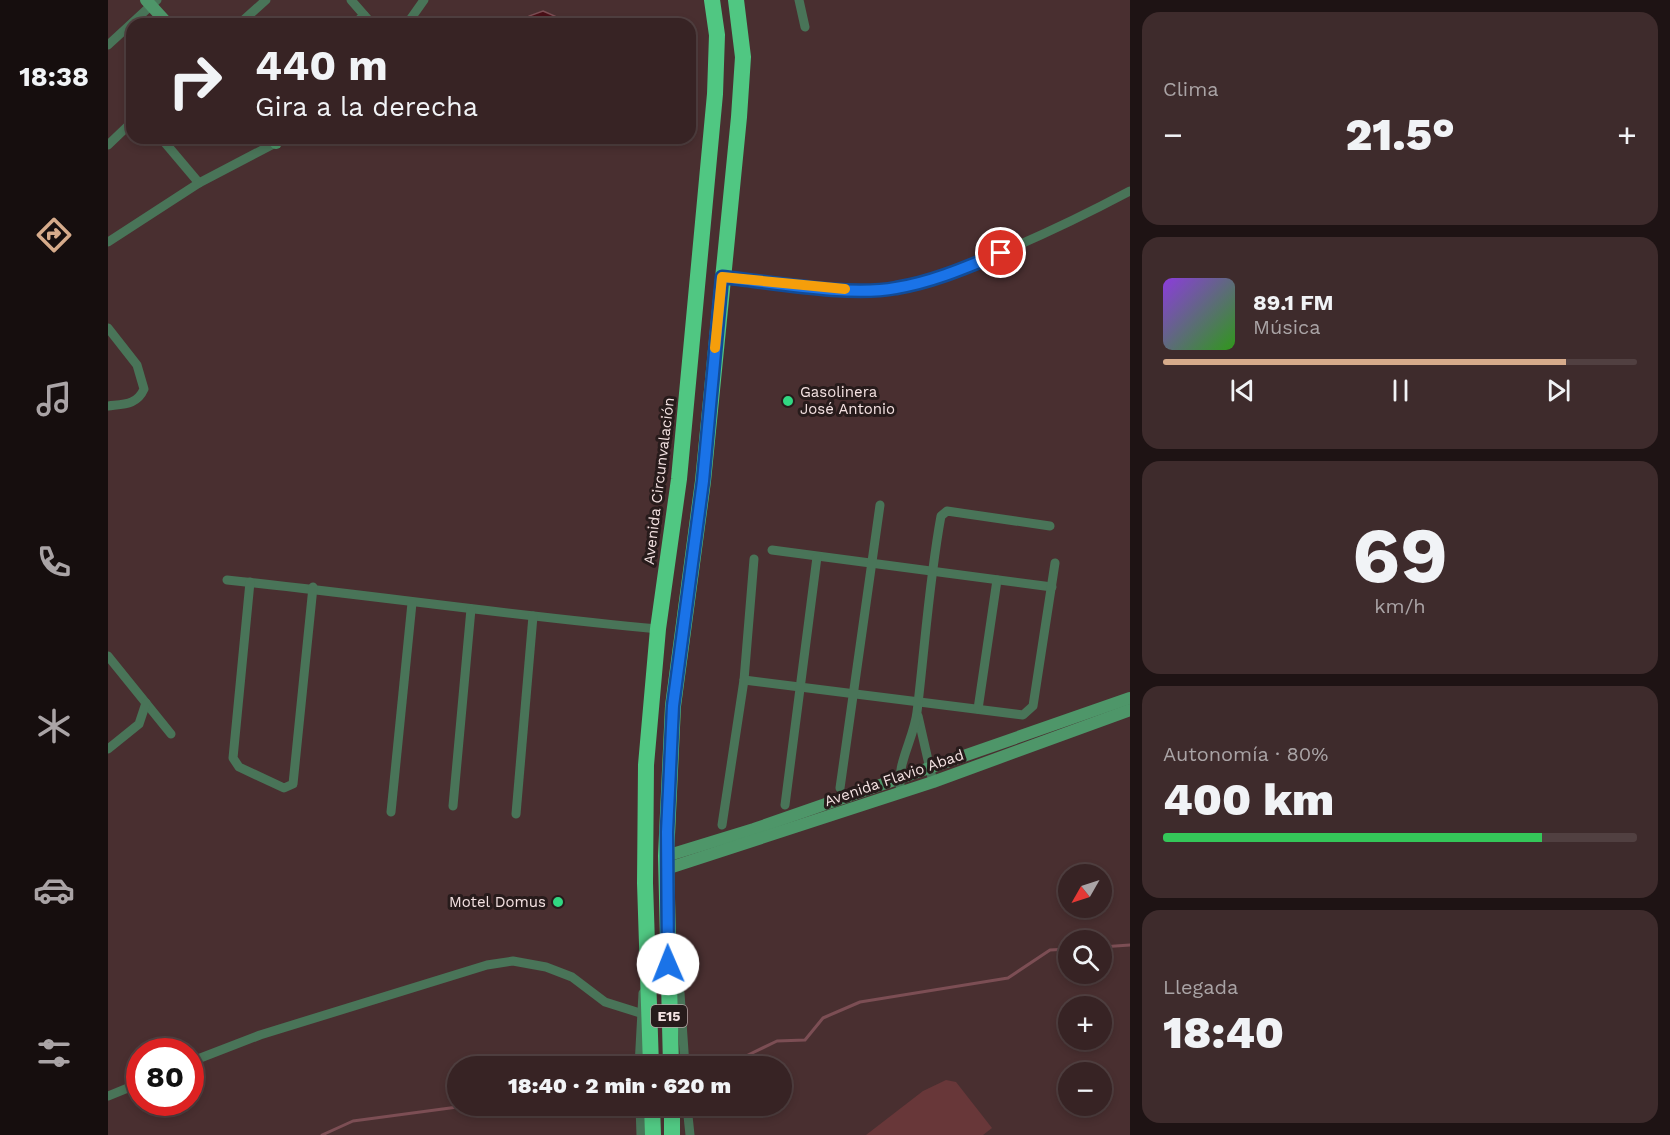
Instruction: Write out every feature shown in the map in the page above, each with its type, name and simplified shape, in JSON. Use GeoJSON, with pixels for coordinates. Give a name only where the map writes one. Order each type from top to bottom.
{"type":"FeatureCollection","features":[{"type":"Feature","properties":{"kind":"highway","name":"Avenida Circunvalación"},"geometry":{"type":"LineString","coordinates":[[651,1056],[644,859],[646,765],[658,629],[672,537],[683,434],[718,60],[712,0]]}},
{"type":"Feature","properties":{"kind":"highway","name":"E15"},"geometry":{"type":"LineString","coordinates":[[671,1056],[666,862],[673,706],[707,437],[739,117],[743,57],[736,0]]}},
{"type":"Feature","properties":{"kind":"highway"},"geometry":{"type":"LineString","coordinates":[[695,316],[717,319]]}},
{"type":"Feature","properties":{"kind":"highway"},"geometry":{"type":"LineString","coordinates":[[683,434],[707,437]]}},
{"type":"Feature","properties":{"kind":"highway"},"geometry":{"type":"LineString","coordinates":[[672,537],[694,541]]}},
{"type":"Feature","properties":{"kind":"highway"},"geometry":{"type":"LineString","coordinates":[[653,1116],[654,1135]]}},
{"type":"Feature","properties":{"kind":"highway"},"geometry":{"type":"LineString","coordinates":[[672,1116],[672,1135]]}},
{"type":"Feature","properties":{"kind":"street"},"geometry":{"type":"LineString","coordinates":[[246,18],[266,0]]}},
{"type":"Feature","properties":{"kind":"street"},"geometry":{"type":"LineString","coordinates":[[351,0],[367,18]]}},
{"type":"Feature","properties":{"kind":"street"},"geometry":{"type":"LineString","coordinates":[[411,18],[424,0]]}},
{"type":"Feature","properties":{"kind":"street"},"geometry":{"type":"LineString","coordinates":[[799,0],[798,6],[805,27]]}},
{"type":"Feature","properties":{"kind":"street"},"geometry":{"type":"LineString","coordinates":[[136,18],[152,2],[164,18]]}},
{"type":"Feature","properties":{"kind":"street"},"geometry":{"type":"LineString","coordinates":[[361,18],[364,15]]}},
{"type":"Feature","properties":{"kind":"street"},"geometry":{"type":"LineString","coordinates":[[108,45],[126,27]]}},
{"type":"Feature","properties":{"kind":"street"},"geometry":{"type":"LineString","coordinates":[[108,145],[126,128]]}},
{"type":"Feature","properties":{"kind":"street"},"geometry":{"type":"LineString","coordinates":[[166,144],[200,183]]}},
{"type":"Feature","properties":{"kind":"street"},"geometry":{"type":"LineString","coordinates":[[108,242],[200,183],[270,144]]}},
{"type":"Feature","properties":{"kind":"street"},"geometry":{"type":"LineString","coordinates":[[722,277],[857,290],[895,288],[947,275],[1011,249],[1130,191]]}},
{"type":"Feature","properties":{"kind":"street"},"geometry":{"type":"LineString","coordinates":[[108,328],[137,365],[144,389],[140,398],[133,403],[108,406]]}},
{"type":"Feature","properties":{"kind":"street"},"geometry":{"type":"LineString","coordinates":[[840,788],[880,505]]}},
{"type":"Feature","properties":{"kind":"street"},"geometry":{"type":"LineString","coordinates":[[901,792],[898,779],[917,714],[930,571],[941,516],[946,511],[1050,526]]}},
{"type":"Feature","properties":{"kind":"street"},"geometry":{"type":"LineString","coordinates":[[772,550],[1052,587]]}},
{"type":"Feature","properties":{"kind":"street"},"geometry":{"type":"LineString","coordinates":[[785,805],[817,557]]}},
{"type":"Feature","properties":{"kind":"street"},"geometry":{"type":"LineString","coordinates":[[722,825],[744,680],[754,559]]}},
{"type":"Feature","properties":{"kind":"street"},"geometry":{"type":"LineString","coordinates":[[744,680],[1023,715],[1033,706],[1055,562]]}},
{"type":"Feature","properties":{"kind":"street"},"geometry":{"type":"LineString","coordinates":[[227,580],[313,587],[412,603],[658,629]]}},
{"type":"Feature","properties":{"kind":"street"},"geometry":{"type":"LineString","coordinates":[[978,709],[997,580]]}},
{"type":"Feature","properties":{"kind":"street"},"geometry":{"type":"LineString","coordinates":[[250,582],[232,754],[239,767],[284,788],[293,784],[313,587]]}},
{"type":"Feature","properties":{"kind":"street"},"geometry":{"type":"LineString","coordinates":[[391,812],[412,603]]}},
{"type":"Feature","properties":{"kind":"street"},"geometry":{"type":"LineString","coordinates":[[453,806],[471,609]]}},
{"type":"Feature","properties":{"kind":"street"},"geometry":{"type":"LineString","coordinates":[[516,814],[533,616]]}},
{"type":"Feature","properties":{"kind":"street"},"geometry":{"type":"LineString","coordinates":[[108,656],[171,734]]}},
{"type":"Feature","properties":{"kind":"street"},"geometry":{"type":"LineString","coordinates":[[108,675],[117,669]]}},
{"type":"Feature","properties":{"kind":"street","name":"Avenida Flavio Abad"},"geometry":{"type":"LineString","coordinates":[[666,862],[725,839],[1130,698]]}},
{"type":"Feature","properties":{"kind":"street"},"geometry":{"type":"LineString","coordinates":[[108,748],[139,724],[146,703]]}},
{"type":"Feature","properties":{"kind":"street","name":"Avenida Flavio Abad"},"geometry":{"type":"LineString","coordinates":[[666,862],[933,782],[1130,710]]}},
{"type":"Feature","properties":{"kind":"street"},"geometry":{"type":"LineString","coordinates":[[917,714],[933,782]]}},
{"type":"Feature","properties":{"kind":"street"},"geometry":{"type":"LineString","coordinates":[[204,1057],[260,1035],[487,965],[513,961],[546,967],[572,977],[604,1002],[640,1013]]}},
{"type":"Feature","properties":{"kind":"street","name":"E15"},"geometry":{"type":"LineString","coordinates":[[668,964],[680,993],[684,1056]]}},
{"type":"Feature","properties":{"kind":"street","name":"Avenida Circunvalación"},"geometry":{"type":"LineString","coordinates":[[639,1056],[640,1013],[648,967]]}},
{"type":"Feature","properties":{"kind":"street"},"geometry":{"type":"LineString","coordinates":[[108,1096],[126,1089]]}},
{"type":"Feature","properties":{"kind":"street"},"geometry":{"type":"LineString","coordinates":[[640,1116],[641,1135]]}},
{"type":"Feature","properties":{"kind":"street"},"geometry":{"type":"LineString","coordinates":[[688,1116],[690,1135]]}},
{"type":"Feature","properties":{"kind":"shaded area"},"geometry":{"type":"Polygon","coordinates":[[[543,11],[558,18],[528,18],[543,11]]]}},
{"type":"Feature","properties":{"kind":"shaded area"},"geometry":{"type":"Polygon","coordinates":[[[946,1080],[956,1082],[992,1128],[983,1135],[866,1135],[923,1091],[946,1080]]]}},
{"type":"Feature","properties":{"kind":"waterway"},"geometry":{"type":"LineString","coordinates":[[1112,946],[1130,945]]}},
{"type":"Feature","properties":{"kind":"waterway"},"geometry":{"type":"LineString","coordinates":[[746,1056],[777,1041],[805,1040],[823,1018],[860,1002],[1008,978],[1050,950],[1058,950]]}},
{"type":"Feature","properties":{"kind":"waterway"},"geometry":{"type":"LineString","coordinates":[[322,1135],[353,1121],[447,1108]]}},
{"type":"Feature","properties":{"kind":"slow traffic"},"geometry":{"type":"LineString","coordinates":[[715,348],[722,277],[845,289]]}},
{"type":"Feature","properties":{"kind":"place","name":"Gasolinera José Antonio"},"geometry":{"type":"Point","coordinates":[788,401]}},
{"type":"Feature","properties":{"kind":"place","name":"Motel Domus"},"geometry":{"type":"Point","coordinates":[558,902]}},
{"type":"Feature","properties":{"kind":"route"},"geometry":{"type":"LineString","coordinates":[[668,964],[666,869],[673,706],[703,481],[722,277],[857,290],[895,288],[947,275],[1001,253]]}}]}
